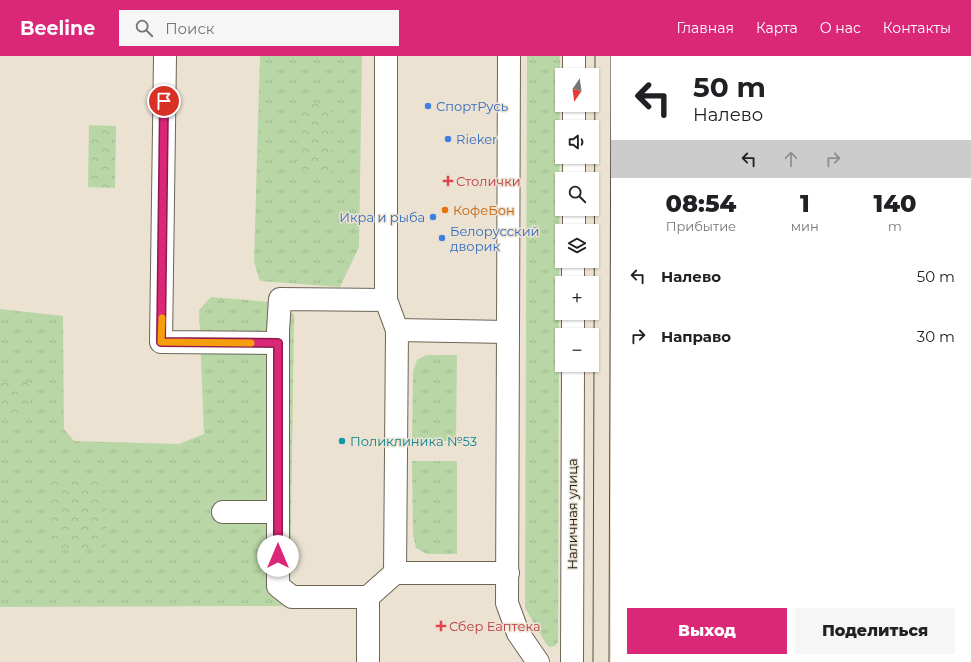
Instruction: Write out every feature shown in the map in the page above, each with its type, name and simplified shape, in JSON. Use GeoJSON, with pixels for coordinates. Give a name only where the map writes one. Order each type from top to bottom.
{"type":"FeatureCollection","features":[{"type":"Feature","properties":{"kind":"street"},"geometry":{"type":"LineString","coordinates":[[165,56],[161,342],[278,343]]}},
{"type":"Feature","properties":{"kind":"street"},"geometry":{"type":"LineString","coordinates":[[386,56],[386,300],[396,330],[395,573]]}},
{"type":"Feature","properties":{"kind":"street"},"geometry":{"type":"LineString","coordinates":[[509,56],[507,603],[518,633],[538,662]]}},
{"type":"Feature","properties":{"kind":"street"},"geometry":{"type":"LineString","coordinates":[[574,56],[574,68]]}},
{"type":"Feature","properties":{"kind":"street"},"geometry":{"type":"LineString","coordinates":[[386,300],[280,299],[278,343],[278,586],[292,597],[368,597],[395,573],[508,572]]}},
{"type":"Feature","properties":{"kind":"street"},"geometry":{"type":"LineString","coordinates":[[396,330],[508,332]]}},
{"type":"Feature","properties":{"kind":"street","name":"Наличная улица"},"geometry":{"type":"LineString","coordinates":[[572,662],[573,372]]}},
{"type":"Feature","properties":{"kind":"street"},"geometry":{"type":"LineString","coordinates":[[223,512],[278,512]]}},
{"type":"Feature","properties":{"kind":"street"},"geometry":{"type":"LineString","coordinates":[[368,597],[368,662]]}},
{"type":"Feature","properties":{"kind":"green space"},"geometry":{"type":"Polygon","coordinates":[[[260,56],[362,56],[359,247],[340,287],[260,281],[254,262],[260,56]]]}},
{"type":"Feature","properties":{"kind":"green space"},"geometry":{"type":"Polygon","coordinates":[[[527,56],[560,56],[560,68],[555,68],[555,112],[560,112],[560,120],[555,120],[555,164],[560,164],[560,172],[555,172],[555,216],[559,216],[559,224],[555,224],[555,268],[559,268],[559,276],[555,276],[555,320],[559,320],[559,328],[555,328],[555,372],[559,372],[558,642],[555,646],[549,647],[545,642],[525,608],[527,56]]]}},
{"type":"Feature","properties":{"kind":"green space"},"geometry":{"type":"Polygon","coordinates":[[[298,103],[331,104],[330,173],[297,172],[298,103]]]}},
{"type":"Feature","properties":{"kind":"green space"},"geometry":{"type":"Polygon","coordinates":[[[89,125],[116,126],[115,188],[88,187],[89,125]]]}},
{"type":"Feature","properties":{"kind":"green space"},"geometry":{"type":"Polygon","coordinates":[[[211,297],[270,302],[294,314],[290,606],[0,607],[0,309],[63,316],[64,429],[74,441],[179,444],[204,434],[199,310],[211,297]]]}},
{"type":"Feature","properties":{"kind":"green space"},"geometry":{"type":"Polygon","coordinates":[[[426,355],[457,355],[456,441],[412,441],[413,371],[417,360],[426,355]]]}},
{"type":"Feature","properties":{"kind":"green space"},"geometry":{"type":"Polygon","coordinates":[[[0,381],[30,382],[30,419],[0,419],[0,381]]]}},
{"type":"Feature","properties":{"kind":"green space"},"geometry":{"type":"Polygon","coordinates":[[[412,461],[457,461],[457,554],[427,554],[416,548],[413,535],[412,461]]]}},
{"type":"Feature","properties":{"kind":"green space"},"geometry":{"type":"Polygon","coordinates":[[[106,476],[107,549],[49,550],[48,478],[106,476]]]}},
{"type":"Feature","properties":{"kind":"tram line"},"geometry":{"type":"LineString","coordinates":[[593,662],[595,56]]}},
{"type":"Feature","properties":{"kind":"tram line"},"geometry":{"type":"LineString","coordinates":[[609,662],[611,56]]}},
{"type":"Feature","properties":{"kind":"slow traffic"},"geometry":{"type":"LineString","coordinates":[[162,318],[161,342],[251,343]]}},
{"type":"Feature","properties":{"kind":"place","name":"СпортРусь"},"geometry":{"type":"Point","coordinates":[428,106]}},
{"type":"Feature","properties":{"kind":"place","name":"Rieker"},"geometry":{"type":"Point","coordinates":[448,139]}},
{"type":"Feature","properties":{"kind":"place","name":"Столички"},"geometry":{"type":"Point","coordinates":[448,181]}},
{"type":"Feature","properties":{"kind":"place","name":"КофеБон"},"geometry":{"type":"Point","coordinates":[445,210]}},
{"type":"Feature","properties":{"kind":"place","name":"Икра и рыба"},"geometry":{"type":"Point","coordinates":[433,217]}},
{"type":"Feature","properties":{"kind":"place","name":"Белорусский дворик"},"geometry":{"type":"Point","coordinates":[442,238]}},
{"type":"Feature","properties":{"kind":"place","name":"Поликлиника №53"},"geometry":{"type":"Point","coordinates":[342,441]}},
{"type":"Feature","properties":{"kind":"place","name":"Сбер Еаптека"},"geometry":{"type":"Point","coordinates":[441,626]}},
{"type":"Feature","properties":{"kind":"route"},"geometry":{"type":"LineString","coordinates":[[164,101],[161,342],[278,343],[278,556]]}}]}
